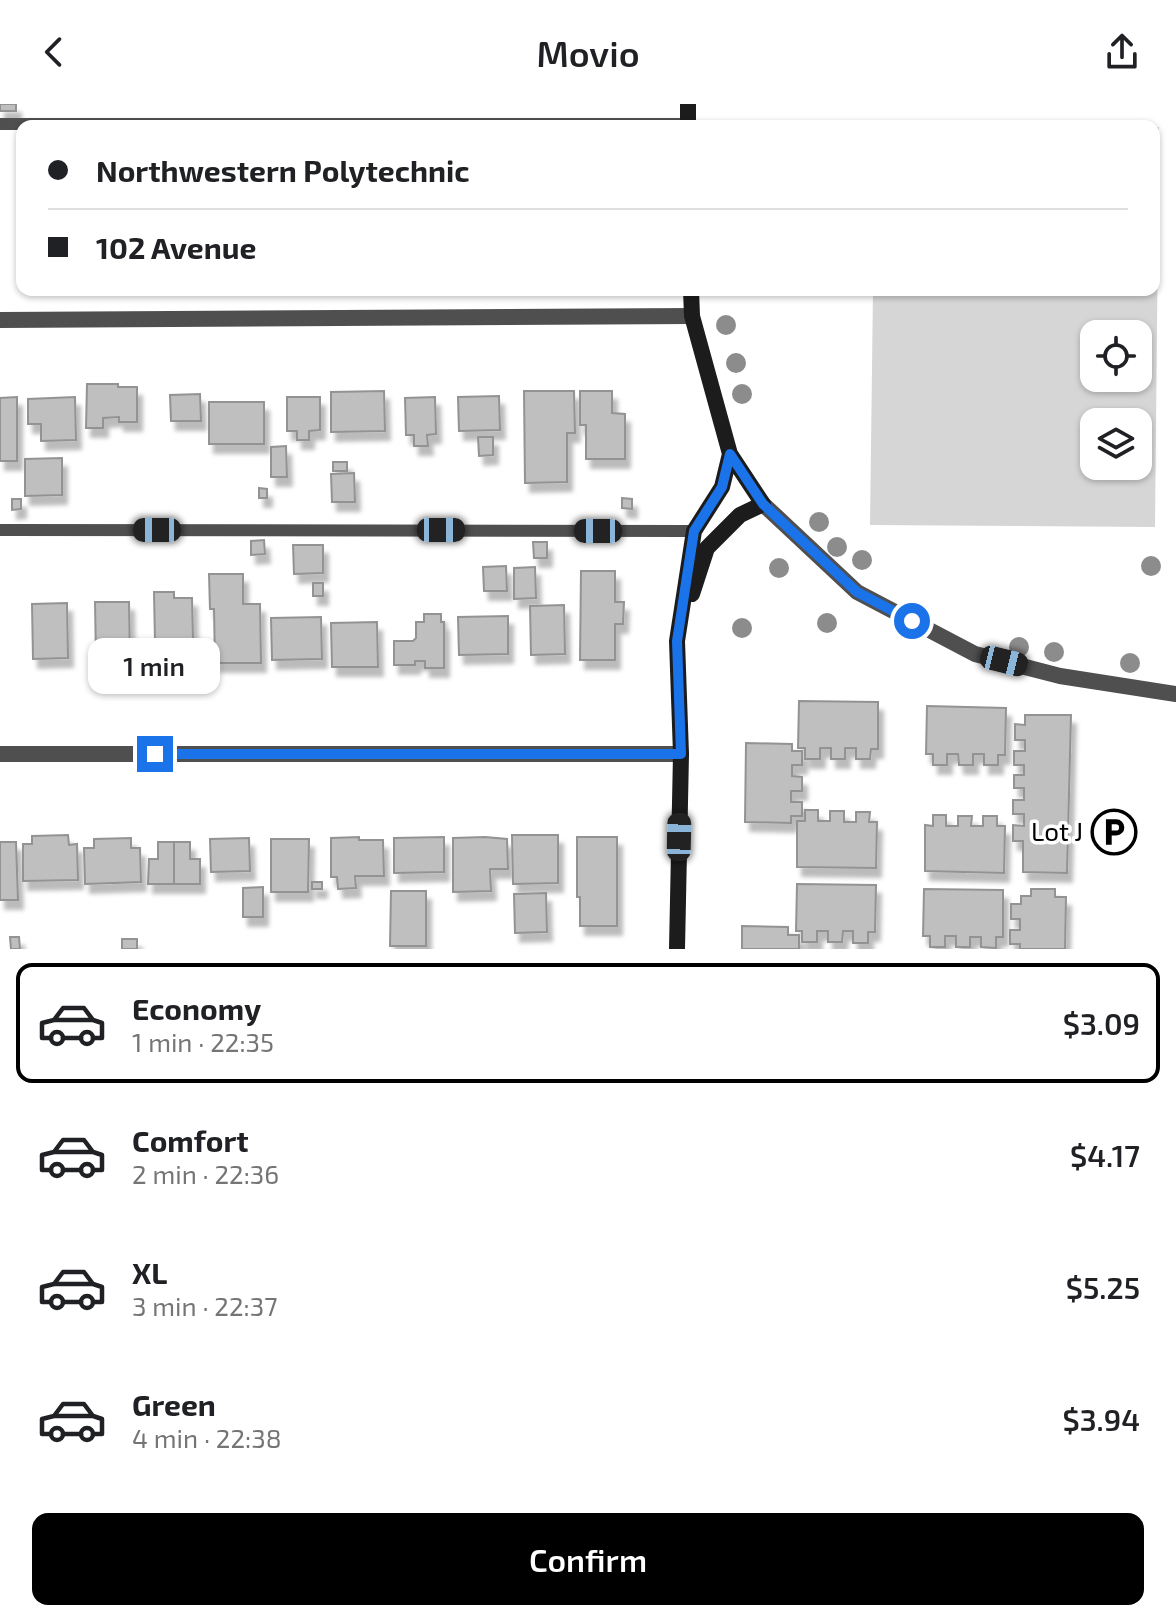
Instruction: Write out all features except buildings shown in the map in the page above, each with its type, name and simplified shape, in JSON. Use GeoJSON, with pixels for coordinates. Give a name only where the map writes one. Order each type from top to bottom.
{"type":"FeatureCollection","features":[{"type":"Feature","properties":{"kind":"street"},"geometry":{"type":"LineString","coordinates":[[691,296],[692,316],[730,454],[763,504],[857,592],[975,654],[1060,676],[1176,694]]}},
{"type":"Feature","properties":{"kind":"street"},"geometry":{"type":"LineString","coordinates":[[0,320],[692,316]]}},
{"type":"Feature","properties":{"kind":"street"},"geometry":{"type":"LineString","coordinates":[[677,949],[681,754],[677,641],[694,531],[722,487],[730,454]]}},
{"type":"Feature","properties":{"kind":"street"},"geometry":{"type":"LineString","coordinates":[[677,641],[707,548],[740,515],[763,504]]}},
{"type":"Feature","properties":{"kind":"street"},"geometry":{"type":"LineString","coordinates":[[0,754],[681,754]]}},
{"type":"Feature","properties":{"kind":"lane"},"geometry":{"type":"LineString","coordinates":[[0,530],[694,531]]}},
{"type":"Feature","properties":{"kind":"shaded area"},"geometry":{"type":"Polygon","coordinates":[[[873,296],[1157,296],[1155,527],[870,525],[873,296]]]}},
{"type":"Feature","properties":{"kind":"place","name":"Lot J"},"geometry":{"type":"Point","coordinates":[1114,832]}},
{"type":"Feature","properties":{"kind":"route"},"geometry":{"type":"LineString","coordinates":[[155,754],[681,754],[677,641],[694,531],[722,487],[730,454],[763,504],[857,592],[912,621]]}}]}
